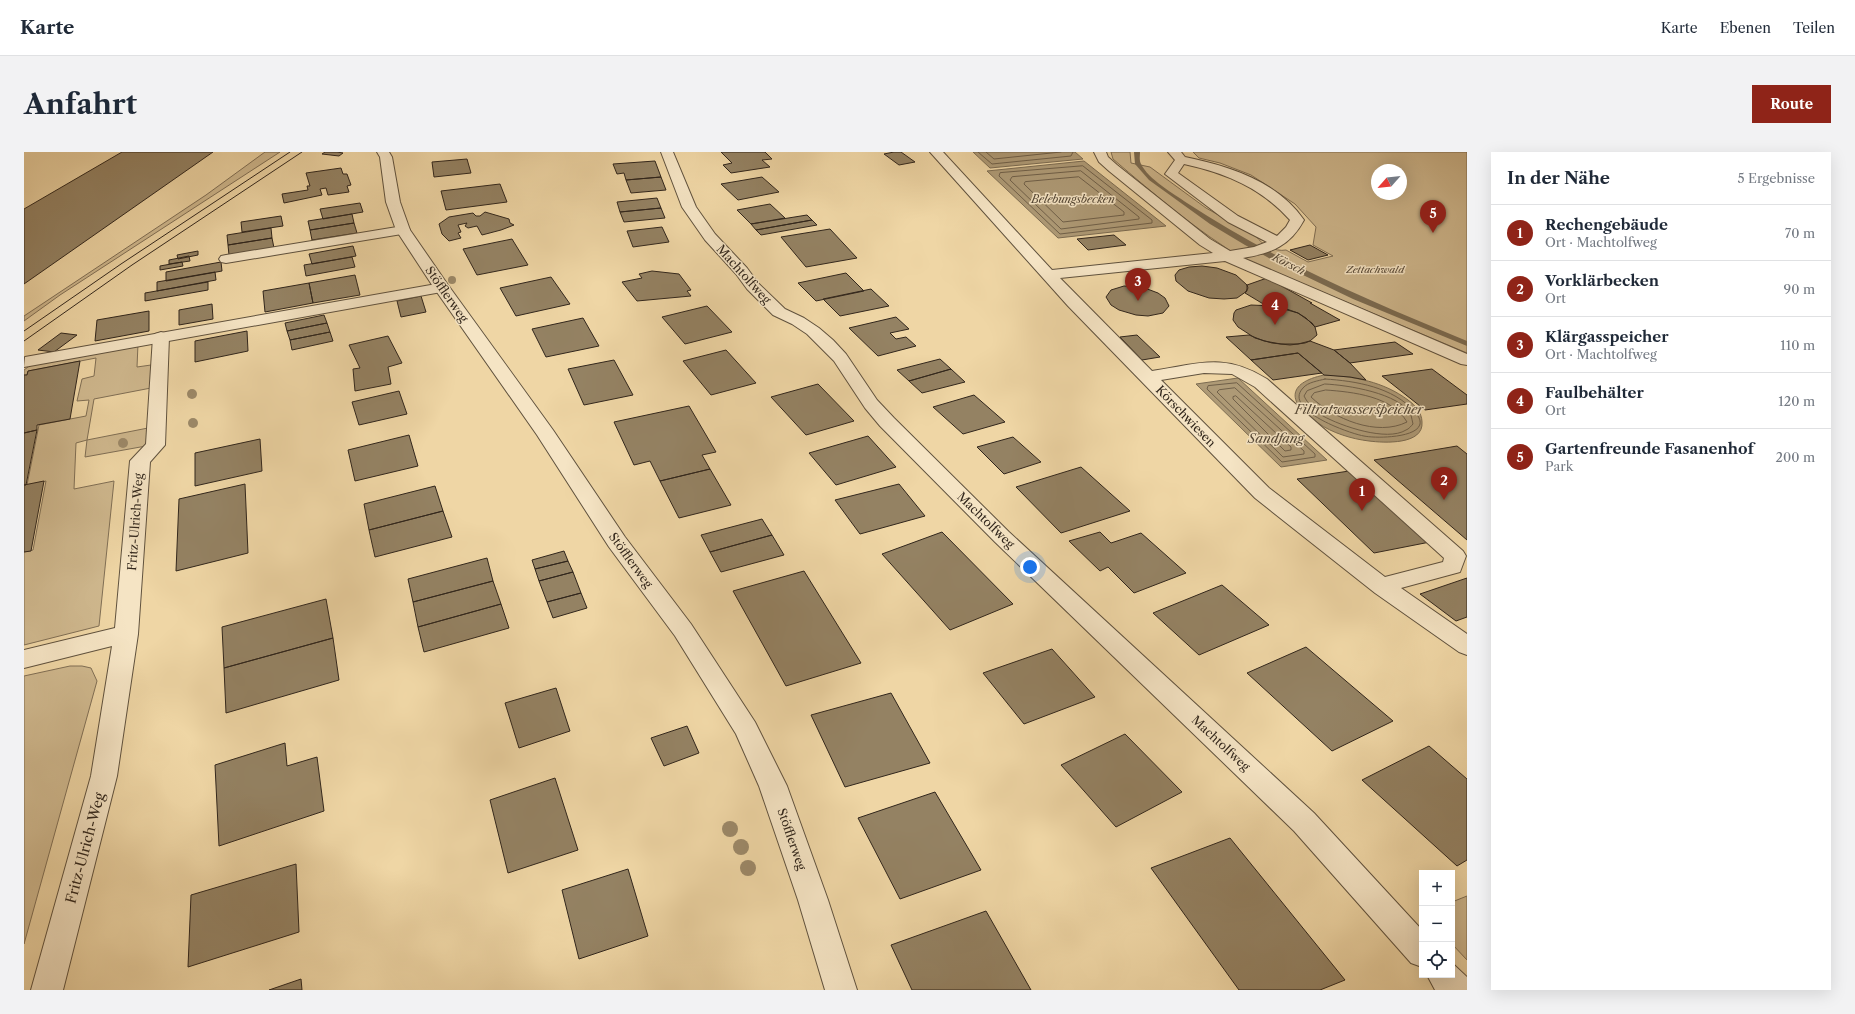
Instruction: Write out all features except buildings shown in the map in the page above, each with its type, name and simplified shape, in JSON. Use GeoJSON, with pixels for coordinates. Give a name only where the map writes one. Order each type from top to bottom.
{"type":"FeatureCollection","features":[{"type":"Feature","properties":{"kind":"street","name":"Stöfflerweg"},"geometry":{"type":"LineString","coordinates":[[383,152],[386,157],[393,202],[403,230],[442,288],[546,434],[617,542],[683,630],[746,729],[773,786],[813,900],[841,990]]}},
{"type":"Feature","properties":{"kind":"street","name":"Machtolfweg"},"geometry":{"type":"LineString","coordinates":[[667,152],[688,207],[710,237],[742,271],[752,286],[779,312],[798,321],[827,344],[840,358],[871,404],[887,422],[1002,537],[1304,822],[1419,949]]}},
{"type":"Feature","properties":{"kind":"street","name":"Körschwiesen"},"geometry":{"type":"LineString","coordinates":[[936,152],[1074,304],[1262,493],[1383,588],[1467,646]]}},
{"type":"Feature","properties":{"kind":"street"},"geometry":{"type":"LineString","coordinates":[[1100,152],[1103,159],[1113,168],[1205,242],[1227,256],[1467,360]]}},
{"type":"Feature","properties":{"kind":"street"},"geometry":{"type":"LineString","coordinates":[[1048,275],[1246,253],[1274,244],[1292,231],[1297,220],[1284,204],[1239,175],[1178,156],[1171,174],[1233,219],[1274,244]]}},
{"type":"Feature","properties":{"kind":"street"},"geometry":{"type":"LineString","coordinates":[[226,259],[403,230]]}},
{"type":"Feature","properties":{"kind":"street"},"geometry":{"type":"LineString","coordinates":[[25,362],[442,288]]}},
{"type":"Feature","properties":{"kind":"street","name":"Fritz-Ulrich-Weg"},"geometry":{"type":"LineString","coordinates":[[47,990],[104,776],[126,634],[140,461],[155,445],[161,338]]}},
{"type":"Feature","properties":{"kind":"street"},"geometry":{"type":"LineString","coordinates":[[1148,377],[1220,367],[1234,369],[1248,374],[1261,383],[1455,556],[1452,567],[1397,581],[1383,588]]}},
{"type":"Feature","properties":{"kind":"street"},"geometry":{"type":"LineString","coordinates":[[24,659],[126,634]]}},
{"type":"Feature","properties":{"kind":"street"},"geometry":{"type":"LineString","coordinates":[[1446,978],[1457,990]]}},
{"type":"Feature","properties":{"kind":"green space"},"geometry":{"type":"Polygon","coordinates":[[[265,152],[280,152],[60,295],[24,321],[24,316],[206,195],[265,152]]]}},
{"type":"Feature","properties":{"kind":"green space","name":"Zettachwald"},"geometry":{"type":"Polygon","coordinates":[[[1111,152],[1130,152],[1131,163],[1150,167],[1206,208],[1256,236],[1269,247],[1278,250],[1286,250],[1308,262],[1333,256],[1313,245],[1316,227],[1295,204],[1251,175],[1220,163],[1199,158],[1193,152],[1467,152],[1467,353],[1244,259],[1193,225],[1113,159],[1111,152]]]}},
{"type":"Feature","properties":{"kind":"green space"},"geometry":{"type":"Polygon","coordinates":[[[138,344],[137,367],[151,365],[151,388],[94,399],[87,440],[76,443],[74,489],[114,481],[99,626],[24,645],[24,552],[33,550],[46,481],[27,485],[39,425],[86,416],[89,400],[77,401],[82,379],[94,376],[96,358],[28,371],[27,375],[24,375],[24,370],[32,364],[138,344]]]}},
{"type":"Feature","properties":{"kind":"green space"},"geometry":{"type":"Polygon","coordinates":[[[148,428],[146,446],[85,457],[87,440],[148,428]]]}},
{"type":"Feature","properties":{"kind":"green space"},"geometry":{"type":"Polygon","coordinates":[[[70,666],[91,668],[97,681],[24,944],[24,676],[70,666]]]}},
{"type":"Feature","properties":{"kind":"green space"},"geometry":{"type":"Polygon","coordinates":[[[1467,896],[1467,960],[1455,947],[1455,901],[1467,896]]]}},
{"type":"Feature","properties":{"kind":"water","name":"Belebungsbecken"},"geometry":{"type":"Polygon","coordinates":[[[973,152],[1075,152],[1083,159],[990,168],[973,152]]]}},
{"type":"Feature","properties":{"kind":"water","name":"Belebungsbecken"},"geometry":{"type":"Polygon","coordinates":[[[1084,161],[1166,226],[1058,238],[987,171],[1084,161]]]}},
{"type":"Feature","properties":{"kind":"water","name":"Filtratwasserspeicher"},"geometry":{"type":"Polygon","coordinates":[[[1324,375],[1368,381],[1379,384],[1399,394],[1411,402],[1418,410],[1422,419],[1421,430],[1417,435],[1410,439],[1393,442],[1376,442],[1349,437],[1324,427],[1308,416],[1296,401],[1295,394],[1297,388],[1303,383],[1324,375]]]}},
{"type":"Feature","properties":{"kind":"water","name":"Sandfang"},"geometry":{"type":"Polygon","coordinates":[[[1238,378],[1327,460],[1281,467],[1196,384],[1238,378]]]}},
{"type":"Feature","properties":{"kind":"waterway","name":"Körsch"},"geometry":{"type":"LineString","coordinates":[[1137,152],[1137,160],[1141,169],[1157,184],[1213,223],[1247,243],[1356,297],[1467,344]]}},
{"type":"Feature","properties":{"kind":"tram line"},"geometry":{"type":"LineString","coordinates":[[24,331],[121,264],[290,152]]}},
{"type":"Feature","properties":{"kind":"tram line"},"geometry":{"type":"LineString","coordinates":[[24,341],[132,265],[302,152]]}},
{"type":"Feature","properties":{"kind":"place","name":"Gartenfreunde Fasanenhof"},"geometry":{"type":"Point","coordinates":[1433,233]}},
{"type":"Feature","properties":{"kind":"place","name":"Klärgasspeicher"},"geometry":{"type":"Point","coordinates":[1138,301]}},
{"type":"Feature","properties":{"kind":"place","name":"Faulbehälter"},"geometry":{"type":"Point","coordinates":[1275,325]}},
{"type":"Feature","properties":{"kind":"place","name":"Vorklärbecken"},"geometry":{"type":"Point","coordinates":[1444,500]}},
{"type":"Feature","properties":{"kind":"place","name":"Rechengebäude"},"geometry":{"type":"Point","coordinates":[1362,511]}}]}
